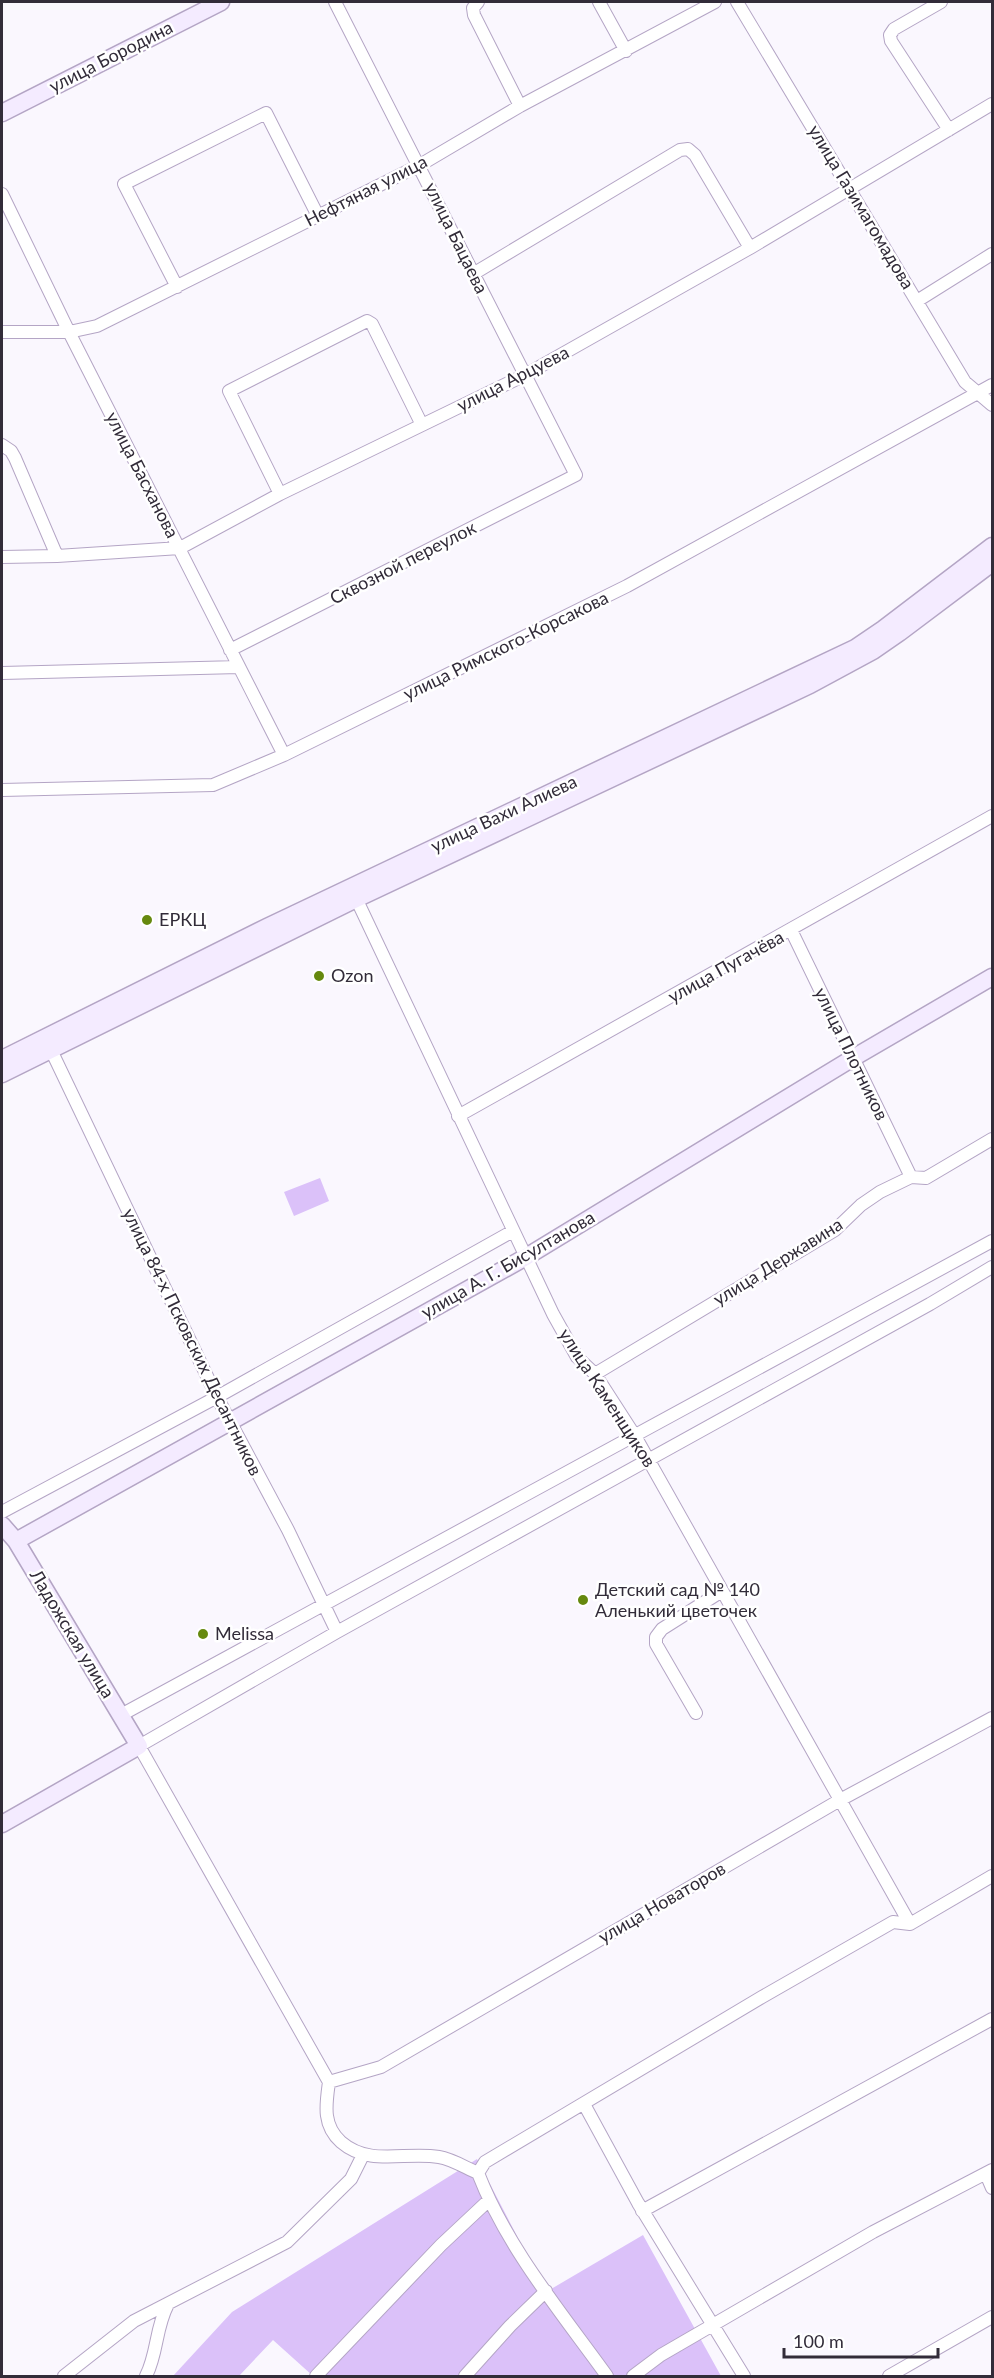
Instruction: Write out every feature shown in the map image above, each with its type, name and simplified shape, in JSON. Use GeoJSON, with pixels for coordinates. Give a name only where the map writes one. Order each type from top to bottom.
{"type":"FeatureCollection","features":[{"type":"Feature","properties":{"kind":"main road","name":"улица Бородина"},"geometry":{"type":"LineString","coordinates":[[2,113],[221,2]]}},
{"type":"Feature","properties":{"kind":"main road","name":"улица Вахи Алиева"},"geometry":{"type":"LineString","coordinates":[[2,1059],[353,893],[855,648],[993,546]]}},
{"type":"Feature","properties":{"kind":"main road","name":"улица Вахи Алиева"},"geometry":{"type":"LineString","coordinates":[[2,1074],[353,893],[810,685],[873,651],[993,563]]}},
{"type":"Feature","properties":{"kind":"main road","name":"улица А. Г. Бисултанова"},"geometry":{"type":"LineString","coordinates":[[16,1541],[526,1257],[993,977]]}},
{"type":"Feature","properties":{"kind":"main road","name":"Ладожская улица"},"geometry":{"type":"LineString","coordinates":[[2,1525],[16,1541],[139,1746]]}},
{"type":"Feature","properties":{"kind":"main road"},"geometry":{"type":"LineString","coordinates":[[2,1824],[139,1746]]}},
{"type":"Feature","properties":{"kind":"street","name":"улица Бацаева"},"geometry":{"type":"LineString","coordinates":[[336,2],[576,475]]}},
{"type":"Feature","properties":{"kind":"street"},"geometry":{"type":"LineString","coordinates":[[478,2],[473,8],[474,15],[520,106]]}},
{"type":"Feature","properties":{"kind":"street"},"geometry":{"type":"LineString","coordinates":[[599,2],[626,51]]}},
{"type":"Feature","properties":{"kind":"street","name":"Нефтяная улица"},"geometry":{"type":"LineString","coordinates":[[2,332],[69,332],[97,326],[420,165],[520,106],[715,2]]}},
{"type":"Feature","properties":{"kind":"street","name":"улица Газимагомадова"},"geometry":{"type":"LineString","coordinates":[[737,2],[965,382],[993,405]]}},
{"type":"Feature","properties":{"kind":"street"},"geometry":{"type":"LineString","coordinates":[[941,2],[894,29],[890,34],[891,41],[949,130]]}},
{"type":"Feature","properties":{"kind":"street","name":"улица Арцуева"},"geometry":{"type":"LineString","coordinates":[[2,557],[180,548],[280,494],[525,375],[750,248],[993,104]]}},
{"type":"Feature","properties":{"kind":"street"},"geometry":{"type":"LineString","coordinates":[[177,287],[123,184],[266,113],[318,216]]}},
{"type":"Feature","properties":{"kind":"street"},"geometry":{"type":"LineString","coordinates":[[473,274],[680,150],[688,149],[695,155],[750,248]]}},
{"type":"Feature","properties":{"kind":"street","name":"улица Басханова"},"geometry":{"type":"LineString","coordinates":[[2,194],[69,332],[284,755]]}},
{"type":"Feature","properties":{"kind":"street"},"geometry":{"type":"LineString","coordinates":[[917,301],[993,254]]}},
{"type":"Feature","properties":{"kind":"street"},"geometry":{"type":"LineString","coordinates":[[280,494],[229,391],[367,321],[372,324],[422,425]]}},
{"type":"Feature","properties":{"kind":"street","name":"улица Римского-Корсакова"},"geometry":{"type":"LineString","coordinates":[[2,790],[213,785],[284,755],[627,586],[993,385]]}},
{"type":"Feature","properties":{"kind":"street"},"geometry":{"type":"LineString","coordinates":[[2,445],[11,451],[15,458],[57,556]]}},
{"type":"Feature","properties":{"kind":"street","name":"Сквозной переулок"},"geometry":{"type":"LineString","coordinates":[[230,650],[576,475]]}},
{"type":"Feature","properties":{"kind":"street"},"geometry":{"type":"LineString","coordinates":[[2,673],[239,668]]}},
{"type":"Feature","properties":{"kind":"street","name":"улица Пугачёва"},"geometry":{"type":"LineString","coordinates":[[458,1116],[993,816]]}},
{"type":"Feature","properties":{"kind":"street","name":"улица Каменщиков"},"geometry":{"type":"LineString","coordinates":[[353,893],[513,1231],[577,1357],[595,1374],[635,1436],[910,1924]]}},
{"type":"Feature","properties":{"kind":"street","name":"улица Плотников"},"geometry":{"type":"LineString","coordinates":[[791,930],[911,1177]]}},
{"type":"Feature","properties":{"kind":"street","name":"улица 84-х Псковских Десантников"},"geometry":{"type":"LineString","coordinates":[[51,1050],[216,1397],[288,1530],[337,1632]]}},
{"type":"Feature","properties":{"kind":"street","name":"улица Державина"},"geometry":{"type":"LineString","coordinates":[[595,1374],[835,1230],[861,1205],[880,1192],[911,1177],[926,1178],[993,1139]]}},
{"type":"Feature","properties":{"kind":"street","name":"улица А. Г. Бисултанова"},"geometry":{"type":"LineString","coordinates":[[2,1512],[216,1397],[513,1231]]}},
{"type":"Feature","properties":{"kind":"street"},"geometry":{"type":"LineString","coordinates":[[121,1715],[993,1241]]}},
{"type":"Feature","properties":{"kind":"street"},"geometry":{"type":"LineString","coordinates":[[607,2376],[526,2263],[489,2200],[478,2173],[440,2157],[363,2155],[348,2148],[336,2137],[328,2123],[325,2110],[329,2082],[139,1746],[337,1632],[920,1310],[993,1267]]}},
{"type":"Feature","properties":{"kind":"street"},"geometry":{"type":"LineString","coordinates":[[696,1713],[656,1644],[656,1637],[662,1629],[722,1591]]}},
{"type":"Feature","properties":{"kind":"street","name":"улица Новаторов"},"geometry":{"type":"LineString","coordinates":[[329,2082],[381,2067],[840,1800],[993,1718]]}},
{"type":"Feature","properties":{"kind":"street"},"geometry":{"type":"LineString","coordinates":[[478,2173],[485,2162],[762,1997],[893,1922],[910,1924],[993,1876]]}},
{"type":"Feature","properties":{"kind":"street"},"geometry":{"type":"LineString","coordinates":[[642,2211],[993,2019]]}},
{"type":"Feature","properties":{"kind":"street"},"geometry":{"type":"LineString","coordinates":[[584,2104],[642,2211],[744,2376]]}},
{"type":"Feature","properties":{"kind":"street"},"geometry":{"type":"LineString","coordinates":[[64,2376],[134,2321],[287,2242],[351,2179],[363,2155]]}},
{"type":"Feature","properties":{"kind":"street"},"geometry":{"type":"LineString","coordinates":[[633,2376],[661,2355],[873,2232],[989,2172],[993,2188]]}},
{"type":"Feature","properties":{"kind":"street"},"geometry":{"type":"LineString","coordinates":[[316,2376],[441,2245],[489,2200]]}},
{"type":"Feature","properties":{"kind":"street"},"geometry":{"type":"LineString","coordinates":[[465,2376],[510,2326],[546,2291]]}},
{"type":"Feature","properties":{"kind":"street"},"geometry":{"type":"LineString","coordinates":[[146,2376],[155,2354],[159,2320],[168,2304]]}},
{"type":"Feature","properties":{"kind":"street"},"geometry":{"type":"LineString","coordinates":[[889,2376],[993,2317]]}},
{"type":"Feature","properties":{"kind":"shaded area"},"geometry":{"type":"Polygon","coordinates":[[[320,1178],[329,1201],[294,1216],[284,1192],[320,1178]]]}},
{"type":"Feature","properties":{"kind":"shaded area"},"geometry":{"type":"Polygon","coordinates":[[[477,2159],[546,2292],[643,2235],[721,2376],[313,2376],[273,2340],[239,2376],[173,2376],[232,2312],[477,2159]]]}},
{"type":"Feature","properties":{"kind":"place","name":"ЕРКЦ"},"geometry":{"type":"Point","coordinates":[147,920]}},
{"type":"Feature","properties":{"kind":"place","name":"Ozon"},"geometry":{"type":"Point","coordinates":[319,976]}},
{"type":"Feature","properties":{"kind":"place","name":"Детский сад № 140 Аленький цветочек"},"geometry":{"type":"Point","coordinates":[583,1600]}},
{"type":"Feature","properties":{"kind":"place","name":"Melissa"},"geometry":{"type":"Point","coordinates":[203,1634]}}]}
